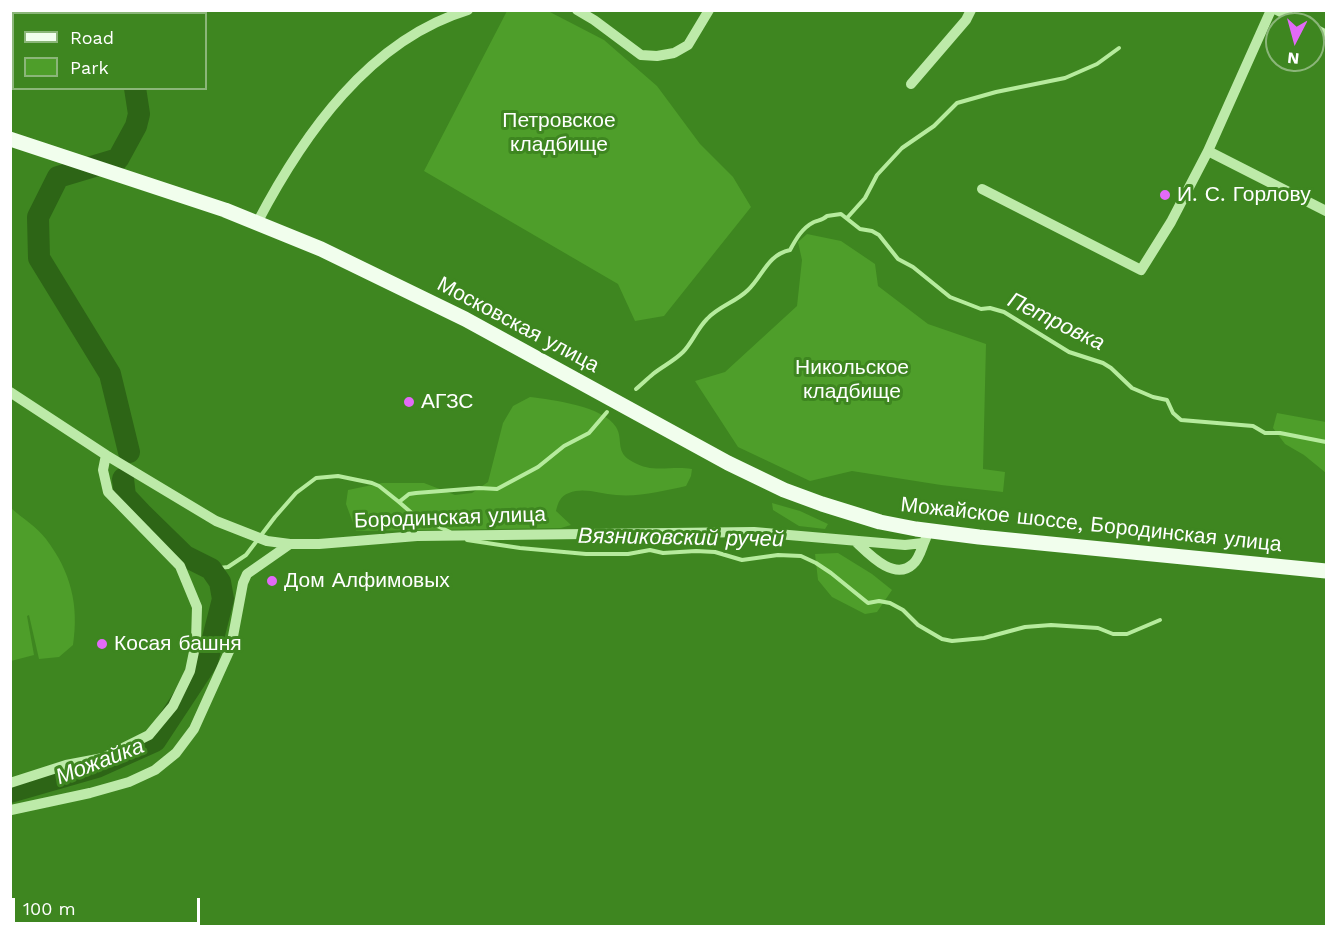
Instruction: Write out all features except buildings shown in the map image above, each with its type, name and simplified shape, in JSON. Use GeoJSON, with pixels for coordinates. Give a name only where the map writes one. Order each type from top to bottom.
{"type":"FeatureCollection","features":[{"type":"Feature","properties":{"kind":"main road","name":"Московская улица"},"geometry":{"type":"LineString","coordinates":[[10,139],[225,210],[321,249],[465,319],[718,458],[784,490]]}},
{"type":"Feature","properties":{"kind":"main road","name":"Можайское шоссе, Бородинская улица"},"geometry":{"type":"LineString","coordinates":[[784,490],[925,537],[1326,571]]}},
{"type":"Feature","properties":{"kind":"street"},"geometry":{"type":"LineString","coordinates":[[257,223],[286,170],[304,144],[340,99],[375,62],[416,34],[455,14],[468,10]]}},
{"type":"Feature","properties":{"kind":"street"},"geometry":{"type":"LineString","coordinates":[[577,10],[641,55],[657,56],[674,53],[688,45],[708,10]]}},
{"type":"Feature","properties":{"kind":"street"},"geometry":{"type":"LineString","coordinates":[[911,84],[966,20],[971,10]]}},
{"type":"Feature","properties":{"kind":"street"},"geometry":{"type":"LineString","coordinates":[[982,189],[1141,270],[1172,222],[1208,151],[1271,10]]}},
{"type":"Feature","properties":{"kind":"street"},"geometry":{"type":"LineString","coordinates":[[1208,151],[1326,211]]}},
{"type":"Feature","properties":{"kind":"street"},"geometry":{"type":"LineString","coordinates":[[10,392],[106,455],[102,470],[108,492],[180,566],[197,607],[196,642],[189,671],[173,706],[149,735],[103,758],[66,765],[10,783]]}},
{"type":"Feature","properties":{"kind":"street","name":"Бородинская улица"},"geometry":{"type":"LineString","coordinates":[[106,455],[216,521],[265,540],[290,544],[320,544],[417,536],[754,532],[905,545],[925,537]]}},
{"type":"Feature","properties":{"kind":"street"},"geometry":{"type":"LineString","coordinates":[[855,541],[881,564],[897,569],[912,565],[919,555],[925,537]]}},
{"type":"Feature","properties":{"kind":"street"},"geometry":{"type":"LineString","coordinates":[[11,810],[129,782],[155,770],[176,753],[194,729],[231,647],[243,583],[247,574],[290,544]]}},
{"type":"Feature","properties":{"kind":"green space","name":"Петровское кладбище"},"geometry":{"type":"Polygon","coordinates":[[[507,11],[548,11],[604,40],[657,86],[700,144],[733,177],[751,207],[664,316],[635,321],[618,284],[424,171],[507,11]]]}},
{"type":"Feature","properties":{"kind":"green space","name":"Никольское кладбище"},"geometry":{"type":"Polygon","coordinates":[[[807,234],[841,241],[875,264],[878,286],[928,324],[986,344],[983,469],[1005,472],[1003,492],[852,471],[810,481],[738,447],[695,381],[725,372],[797,306],[802,260],[798,242],[807,234]]]}},
{"type":"Feature","properties":{"kind":"green space"},"geometry":{"type":"Polygon","coordinates":[[[530,397],[577,405],[600,414],[616,427],[621,450],[633,462],[648,468],[692,469],[686,486],[634,495],[586,491],[566,494],[561,498],[556,511],[571,525],[561,528],[356,531],[346,504],[348,490],[382,483],[424,483],[455,495],[472,493],[488,482],[503,423],[513,406],[530,397]]]}},
{"type":"Feature","properties":{"kind":"green space"},"geometry":{"type":"Polygon","coordinates":[[[1277,413],[1326,422],[1326,473],[1304,455],[1285,444],[1273,428],[1277,413]]]}},
{"type":"Feature","properties":{"kind":"green space"},"geometry":{"type":"Polygon","coordinates":[[[772,503],[800,511],[828,524],[825,529],[799,526],[773,510],[772,503]]]}},
{"type":"Feature","properties":{"kind":"green space"},"geometry":{"type":"Polygon","coordinates":[[[11,508],[46,539],[55,551],[67,576],[74,603],[75,630],[73,645],[59,657],[39,659],[29,615],[27,616],[34,655],[11,661],[11,508]]]}},
{"type":"Feature","properties":{"kind":"green space"},"geometry":{"type":"Polygon","coordinates":[[[838,553],[872,574],[892,590],[877,612],[865,614],[832,597],[818,580],[815,554],[838,553]]]}},
{"type":"Feature","properties":{"kind":"waterway"},"geometry":{"type":"LineString","coordinates":[[847,218],[865,198],[877,175],[902,148],[934,126],[957,103],[996,92],[1065,78],[1097,64],[1119,48]]}},
{"type":"Feature","properties":{"kind":"waterway","name":"Можайка"},"geometry":{"type":"LineString","coordinates":[[129,452],[110,374],[39,258],[38,217],[58,177],[118,159],[136,126],[139,114],[135,90]]}},
{"type":"Feature","properties":{"kind":"waterway","name":"Петровка"},"geometry":{"type":"LineString","coordinates":[[636,389],[683,352],[707,319],[748,290],[776,256],[790,250],[806,227],[827,216],[841,214],[860,229],[879,235],[898,259],[913,267],[950,297],[981,309],[990,308],[1004,312],[1069,352],[1103,363],[1132,388],[1167,400],[1173,413],[1181,420],[1253,426],[1265,433],[1280,433],[1326,442]]}},
{"type":"Feature","properties":{"kind":"waterway","name":"Петровка"},"geometry":{"type":"LineString","coordinates":[[211,569],[228,567],[246,555],[296,493],[316,478],[338,476],[372,483],[399,502],[409,494],[416,493],[479,488],[497,489],[538,467],[564,446],[589,433],[607,412]]}},
{"type":"Feature","properties":{"kind":"waterway","name":"Можайка"},"geometry":{"type":"LineString","coordinates":[[10,792],[97,767],[155,741],[207,662],[223,599],[220,582],[211,569],[185,556],[141,513],[125,496],[123,479]]}},
{"type":"Feature","properties":{"kind":"waterway","name":"Вязниковский ручей"},"geometry":{"type":"LineString","coordinates":[[399,502],[414,515],[450,532]]}},
{"type":"Feature","properties":{"kind":"waterway","name":"Вязниковский ручей"},"geometry":{"type":"LineString","coordinates":[[467,540],[586,554],[628,554],[650,550],[663,553],[715,552],[742,560],[778,555],[801,556],[831,573],[868,603],[879,601],[890,603],[903,610],[918,625],[942,639],[952,641],[984,638],[1025,627],[1051,625],[1098,628],[1113,634],[1127,634],[1160,620]]}},
{"type":"Feature","properties":{"kind":"place","name":"И. С. Горлову"},"geometry":{"type":"Point","coordinates":[1165,195]}},
{"type":"Feature","properties":{"kind":"place","name":"АГЗС"},"geometry":{"type":"Point","coordinates":[409,402]}},
{"type":"Feature","properties":{"kind":"place","name":"Дом Алфимовых"},"geometry":{"type":"Point","coordinates":[272,581]}},
{"type":"Feature","properties":{"kind":"place","name":"Косая башня"},"geometry":{"type":"Point","coordinates":[102,644]}}]}
